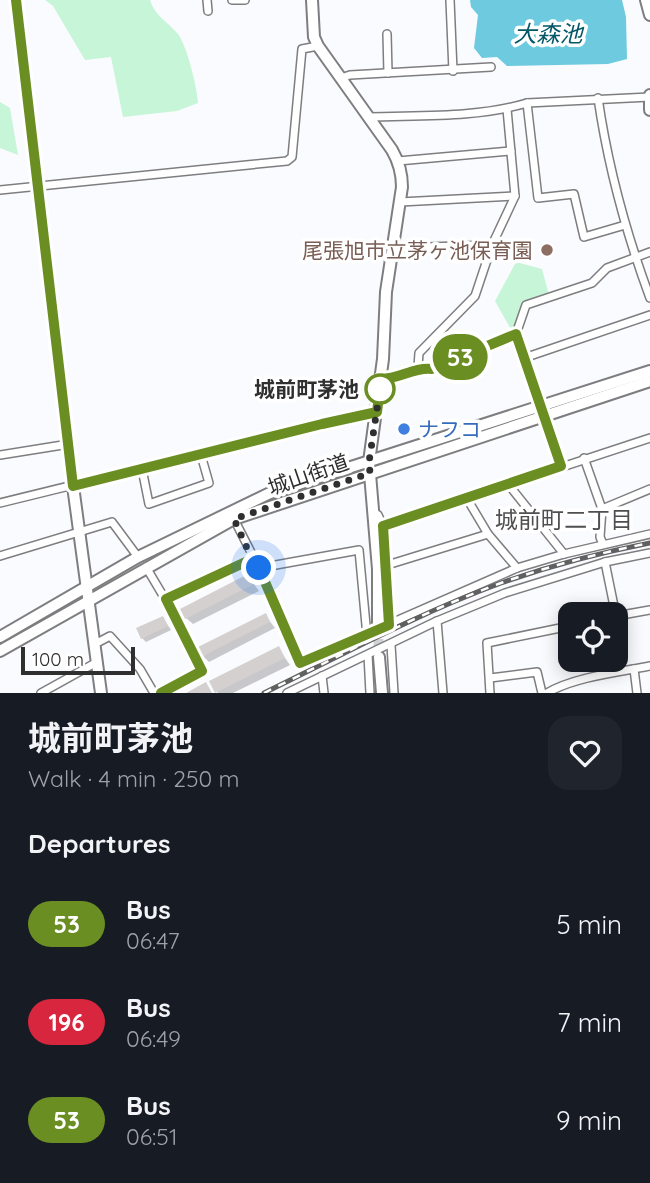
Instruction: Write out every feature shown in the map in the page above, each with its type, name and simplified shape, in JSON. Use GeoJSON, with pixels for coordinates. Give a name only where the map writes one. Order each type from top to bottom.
{"type":"FeatureCollection","features":[{"type":"Feature","properties":{"kind":"street"},"geometry":{"type":"LineString","coordinates":[[16,0],[37,187]]}},
{"type":"Feature","properties":{"kind":"street"},"geometry":{"type":"LineString","coordinates":[[207,0],[208,10]]}},
{"type":"Feature","properties":{"kind":"street"},"geometry":{"type":"LineString","coordinates":[[232,0],[245,0]]}},
{"type":"Feature","properties":{"kind":"street"},"geometry":{"type":"LineString","coordinates":[[312,0],[314,37],[318,46],[398,161],[402,187],[386,292],[381,379],[370,468],[384,625]]}},
{"type":"Feature","properties":{"kind":"street"},"geometry":{"type":"LineString","coordinates":[[450,0],[453,71]]}},
{"type":"Feature","properties":{"kind":"street"},"geometry":{"type":"LineString","coordinates":[[646,0],[650,15]]}},
{"type":"Feature","properties":{"kind":"street"},"geometry":{"type":"LineString","coordinates":[[387,34],[388,74]]}},
{"type":"Feature","properties":{"kind":"street"},"geometry":{"type":"LineString","coordinates":[[0,190],[287,161],[292,157],[302,49],[318,46]]}},
{"type":"Feature","properties":{"kind":"street"},"geometry":{"type":"LineString","coordinates":[[341,78],[350,75],[491,67]]}},
{"type":"Feature","properties":{"kind":"street"},"geometry":{"type":"LineString","coordinates":[[369,117],[435,116],[507,109],[527,103],[598,98],[650,97],[650,110]]}},
{"type":"Feature","properties":{"kind":"street"},"geometry":{"type":"LineString","coordinates":[[598,98],[605,148],[625,225],[650,298]]}},
{"type":"Feature","properties":{"kind":"street"},"geometry":{"type":"LineString","coordinates":[[527,103],[538,198],[574,194],[584,237],[625,225]]}},
{"type":"Feature","properties":{"kind":"street"},"geometry":{"type":"LineString","coordinates":[[418,367],[419,353],[475,296],[492,245],[515,196],[507,109]]}},
{"type":"Feature","properties":{"kind":"street"},"geometry":{"type":"LineString","coordinates":[[398,161],[511,151]]}},
{"type":"Feature","properties":{"kind":"street"},"geometry":{"type":"LineString","coordinates":[[400,202],[515,196]]}},
{"type":"Feature","properties":{"kind":"street"},"geometry":{"type":"LineString","coordinates":[[393,248],[492,245]]}},
{"type":"Feature","properties":{"kind":"street"},"geometry":{"type":"LineString","coordinates":[[561,466],[516,334],[526,305],[592,283],[607,268],[650,252]]}},
{"type":"Feature","properties":{"kind":"street"},"geometry":{"type":"LineString","coordinates":[[524,358],[650,315]]}},
{"type":"Feature","properties":{"kind":"street"},"geometry":{"type":"LineString","coordinates":[[381,379],[392,379],[418,367],[432,369],[516,334]]}},
{"type":"Feature","properties":{"kind":"street","name":"城山街道"},"geometry":{"type":"LineString","coordinates":[[542,412],[650,371]]}},
{"type":"Feature","properties":{"kind":"street","name":"城山街道"},"geometry":{"type":"LineString","coordinates":[[0,651],[234,519],[370,468],[650,380]]}},
{"type":"Feature","properties":{"kind":"street"},"geometry":{"type":"LineString","coordinates":[[0,503],[377,412]]}},
{"type":"Feature","properties":{"kind":"street"},"geometry":{"type":"LineString","coordinates":[[383,526],[650,438]]}},
{"type":"Feature","properties":{"kind":"street"},"geometry":{"type":"LineString","coordinates":[[0,454],[69,444]]}},
{"type":"Feature","properties":{"kind":"street"},"geometry":{"type":"LineString","coordinates":[[142,469],[149,504],[209,483],[201,455]]}},
{"type":"Feature","properties":{"kind":"street"},"geometry":{"type":"LineString","coordinates":[[584,458],[602,509],[600,537],[603,544]]}},
{"type":"Feature","properties":{"kind":"street","name":"城山街道"},"geometry":{"type":"LineString","coordinates":[[0,637],[138,557],[270,493],[370,468]]}},
{"type":"Feature","properties":{"kind":"street"},"geometry":{"type":"LineString","coordinates":[[508,484],[564,554]]}},
{"type":"Feature","properties":{"kind":"street"},"geometry":{"type":"LineString","coordinates":[[73,486],[101,693]]}},
{"type":"Feature","properties":{"kind":"street"},"geometry":{"type":"LineString","coordinates":[[602,509],[650,489]]}},
{"type":"Feature","properties":{"kind":"street"},"geometry":{"type":"LineString","coordinates":[[466,497],[488,534],[517,569]]}},
{"type":"Feature","properties":{"kind":"street"},"geometry":{"type":"LineString","coordinates":[[374,512],[378,514],[383,526],[384,625]]}},
{"type":"Feature","properties":{"kind":"street"},"geometry":{"type":"LineString","coordinates":[[234,519],[252,559],[259,568],[300,663],[517,569],[564,554],[650,534]]}},
{"type":"Feature","properties":{"kind":"street"},"geometry":{"type":"LineString","coordinates":[[0,556],[112,522],[138,557]]}},
{"type":"Feature","properties":{"kind":"street"},"geometry":{"type":"LineString","coordinates":[[384,566],[488,534]]}},
{"type":"Feature","properties":{"kind":"street"},"geometry":{"type":"LineString","coordinates":[[259,568],[359,550],[367,636]]}},
{"type":"Feature","properties":{"kind":"street"},"geometry":{"type":"LineString","coordinates":[[287,693],[374,656],[437,621],[505,593],[605,562],[650,553]]}},
{"type":"Feature","properties":{"kind":"street"},"geometry":{"type":"LineString","coordinates":[[166,599],[252,559]]}},
{"type":"Feature","properties":{"kind":"street"},"geometry":{"type":"LineString","coordinates":[[605,562],[613,602]]}},
{"type":"Feature","properties":{"kind":"street"},"geometry":{"type":"LineString","coordinates":[[146,567],[166,599],[202,671],[161,693]]}},
{"type":"Feature","properties":{"kind":"street"},"geometry":{"type":"LineString","coordinates":[[628,614],[650,610]]}},
{"type":"Feature","properties":{"kind":"street"},"geometry":{"type":"LineString","coordinates":[[437,621],[443,693]]}},
{"type":"Feature","properties":{"kind":"street"},"geometry":{"type":"LineString","coordinates":[[491,693],[486,643],[558,628]]}},
{"type":"Feature","properties":{"kind":"street"},"geometry":{"type":"LineString","coordinates":[[95,644],[110,636],[140,669],[154,693]]}},
{"type":"Feature","properties":{"kind":"street"},"geometry":{"type":"LineString","coordinates":[[391,645],[394,693]]}},
{"type":"Feature","properties":{"kind":"street"},"geometry":{"type":"LineString","coordinates":[[370,693],[374,656]]}},
{"type":"Feature","properties":{"kind":"street"},"geometry":{"type":"LineString","coordinates":[[374,656],[382,693]]}},
{"type":"Feature","properties":{"kind":"street"},"geometry":{"type":"LineString","coordinates":[[41,693],[97,662]]}},
{"type":"Feature","properties":{"kind":"street"},"geometry":{"type":"LineString","coordinates":[[547,693],[583,680],[650,666]]}},
{"type":"Feature","properties":{"kind":"street"},"geometry":{"type":"LineString","coordinates":[[634,669],[637,693]]}},
{"type":"Feature","properties":{"kind":"street"},"geometry":{"type":"LineString","coordinates":[[490,678],[537,672],[542,693]]}},
{"type":"Feature","properties":{"kind":"street"},"geometry":{"type":"LineString","coordinates":[[322,676],[324,693]]}},
{"type":"Feature","properties":{"kind":"lane"},"geometry":{"type":"LineString","coordinates":[[37,187],[73,486]]}},
{"type":"Feature","properties":{"kind":"green space"},"geometry":{"type":"Polygon","coordinates":[[[45,0],[150,0],[158,14],[178,34],[185,48],[198,103],[177,111],[123,117],[111,57],[85,60],[53,6],[45,0]]]}},
{"type":"Feature","properties":{"kind":"green space"},"geometry":{"type":"Polygon","coordinates":[[[0,102],[10,108],[18,155],[0,148],[0,102]]]}},
{"type":"Feature","properties":{"kind":"green space"},"geometry":{"type":"Polygon","coordinates":[[[516,262],[542,269],[549,295],[523,305],[513,333],[495,301],[516,262]]]}},
{"type":"Feature","properties":{"kind":"water","name":"大森池"},"geometry":{"type":"Polygon","coordinates":[[[470,0],[622,0],[626,17],[627,59],[608,64],[507,66],[497,57],[482,58],[474,48],[478,15],[471,7],[470,0]]]}},
{"type":"Feature","properties":{"kind":"building"},"geometry":{"type":"Polygon","coordinates":[[[248,574],[254,584],[185,619],[180,609],[248,574]]]}},
{"type":"Feature","properties":{"kind":"building"},"geometry":{"type":"Polygon","coordinates":[[[266,613],[270,622],[201,657],[196,648],[266,613]]]}},
{"type":"Feature","properties":{"kind":"building"},"geometry":{"type":"Polygon","coordinates":[[[163,616],[168,626],[141,639],[136,628],[163,616]]]}},
{"type":"Feature","properties":{"kind":"building"},"geometry":{"type":"Polygon","coordinates":[[[279,646],[285,658],[215,693],[209,681],[279,646]]]}},
{"type":"Feature","properties":{"kind":"building"},"geometry":{"type":"Polygon","coordinates":[[[206,682],[212,693],[186,693],[206,682]]]}},
{"type":"Feature","properties":{"kind":"tunnel"},"geometry":{"type":"LineString","coordinates":[[378,624],[379,657]]}},
{"type":"Feature","properties":{"kind":"railway"},"geometry":{"type":"LineString","coordinates":[[264,693],[381,635],[470,595],[556,566],[650,543]]}},
{"type":"Feature","properties":{"kind":"bus line","name":"53"},"geometry":{"type":"LineString","coordinates":[[16,0],[73,486],[377,412],[381,379],[392,379],[418,367],[432,369],[516,334],[561,466],[383,526],[389,625],[300,663],[259,568],[252,559],[166,599],[202,671],[161,693]]}},
{"type":"Feature","properties":{"kind":"place","name":"尾張旭市立茅ヶ池保育園"},"geometry":{"type":"Point","coordinates":[547,250]}},
{"type":"Feature","properties":{"kind":"place","name":"城前町茅池"},"geometry":{"type":"Point","coordinates":[380,389]}},
{"type":"Feature","properties":{"kind":"place","name":"ナフコ"},"geometry":{"type":"Point","coordinates":[404,429]}},
{"type":"Feature","properties":{"kind":"district","name":"城前町二丁目"},"geometry":{"type":"Point","coordinates":[564,519]}},
{"type":"Feature","properties":{"kind":"route"},"geometry":{"type":"LineString","coordinates":[[259,568],[252,559],[234,519],[370,473],[369,462],[380,389]]}}]}
